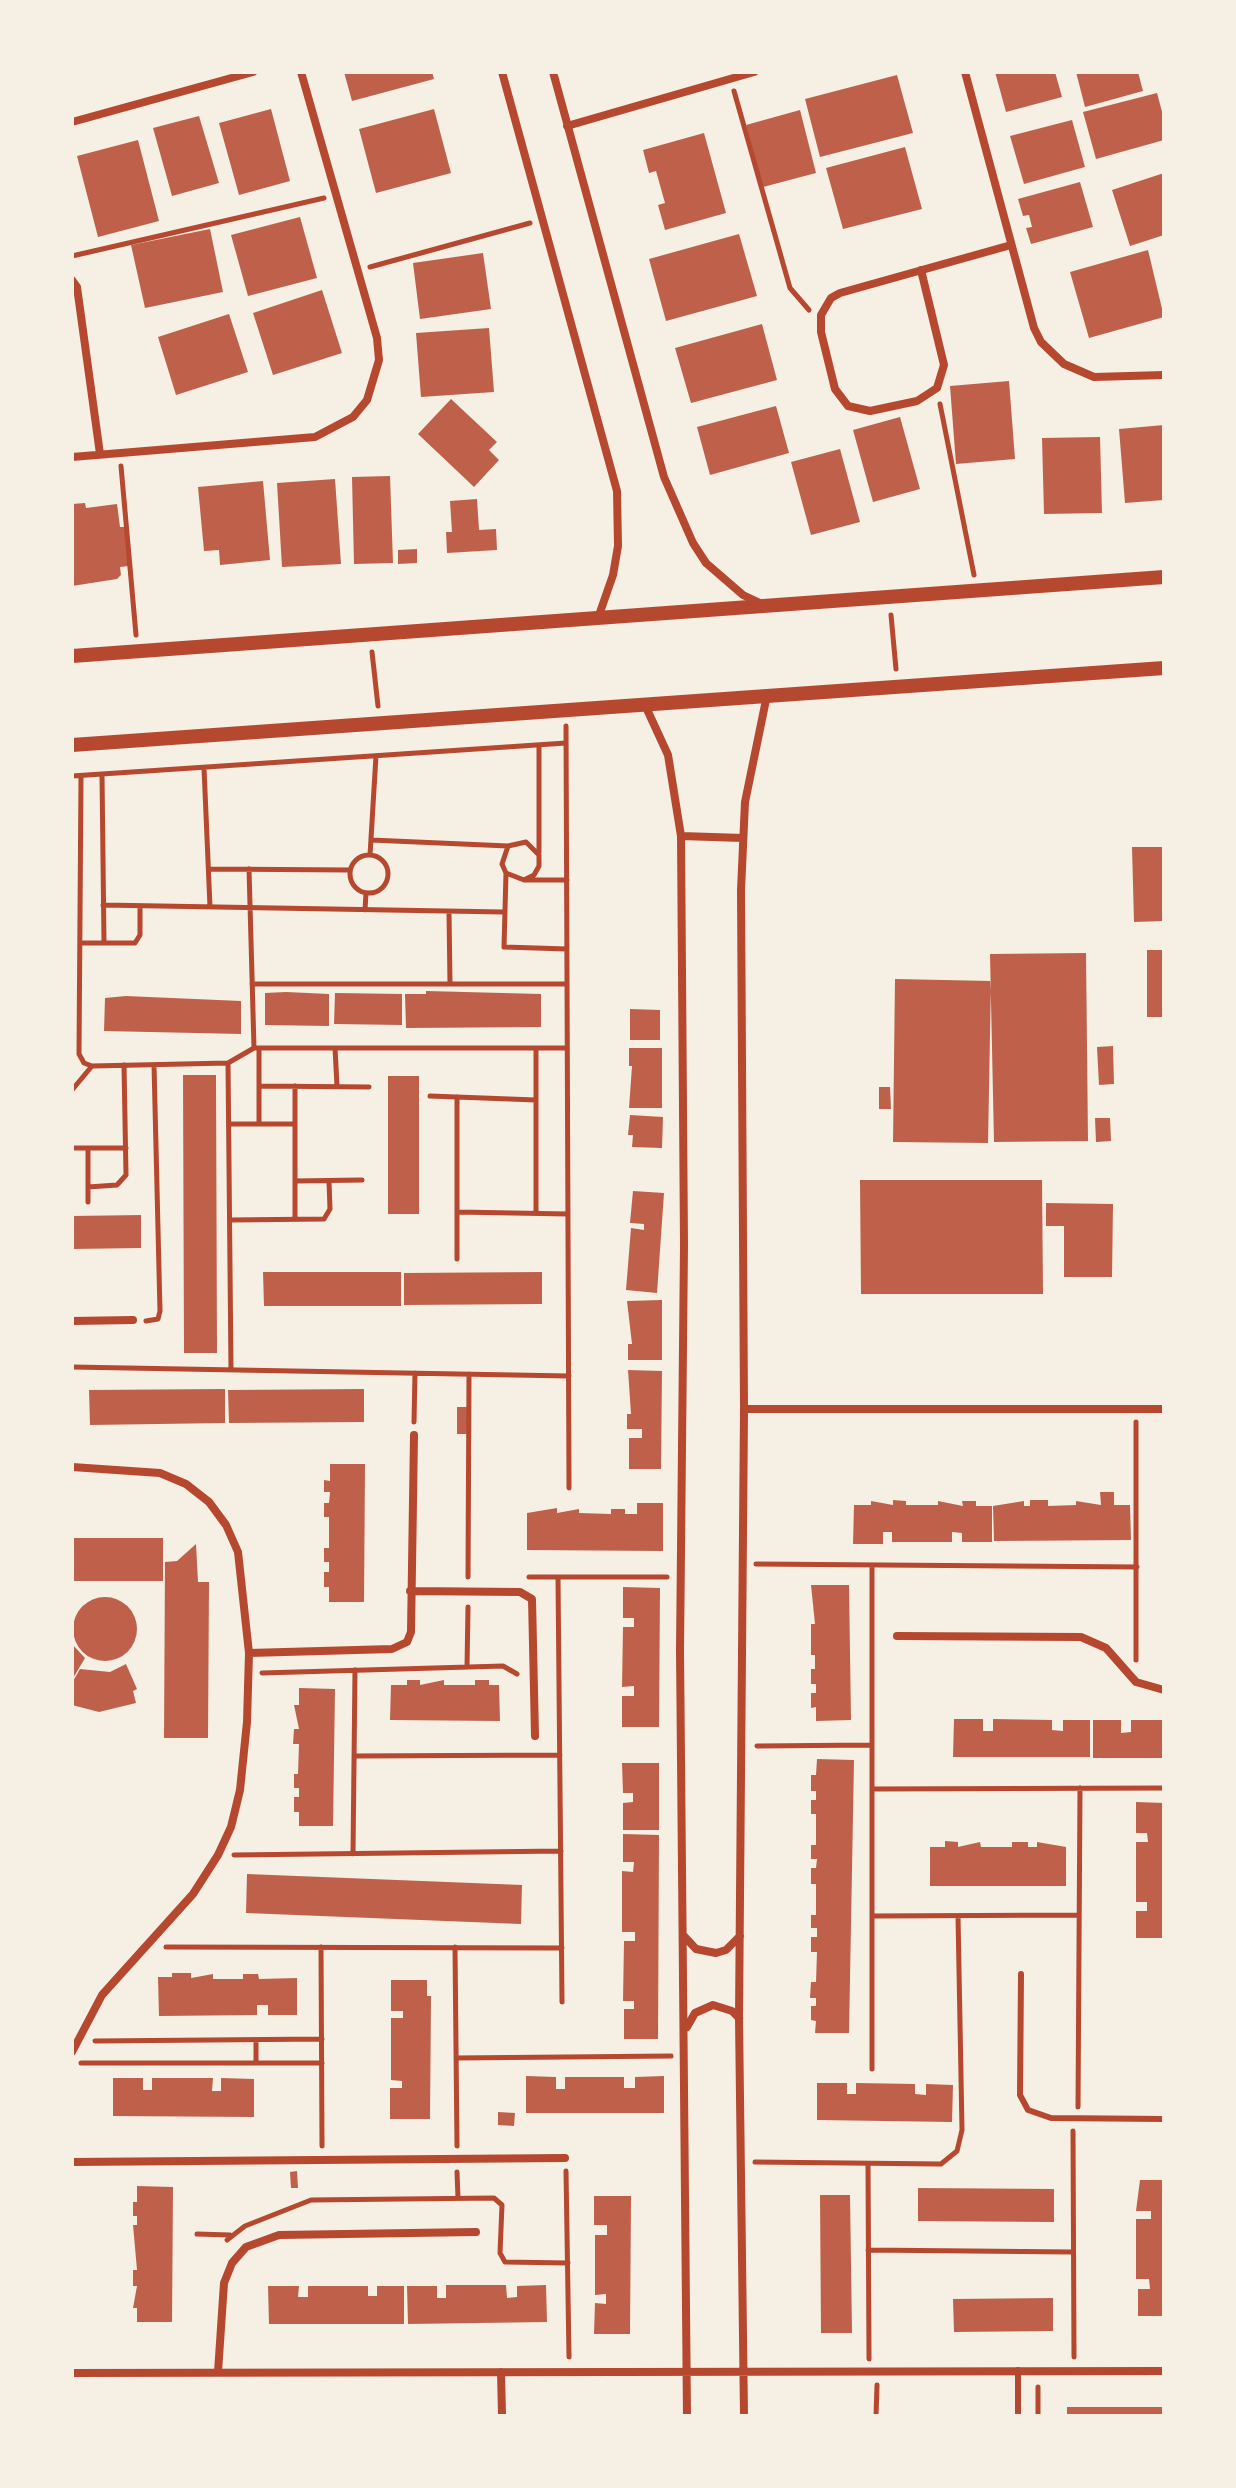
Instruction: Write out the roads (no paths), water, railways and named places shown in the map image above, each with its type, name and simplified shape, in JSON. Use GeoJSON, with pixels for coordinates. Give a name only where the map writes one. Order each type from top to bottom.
{"type":"FeatureCollection","features":[{"type":"Feature","properties":{"kind":"street"},"geometry":{"type":"LineString","coordinates":[[72,122],[253,72]]}},
{"type":"Feature","properties":{"kind":"street"},"geometry":{"type":"LineString","coordinates":[[72,457],[315,437],[353,417],[367,400],[379,360],[377,338],[301,72]]}},
{"type":"Feature","properties":{"kind":"street"},"geometry":{"type":"LineString","coordinates":[[502,72],[617,491],[618,546],[613,575],[598,618]]}},
{"type":"Feature","properties":{"kind":"street"},"geometry":{"type":"LineString","coordinates":[[553,72],[655,454],[673,500],[706,563],[743,595],[764,605]]}},
{"type":"Feature","properties":{"kind":"street"},"geometry":{"type":"LineString","coordinates":[[567,126],[754,72]]}},
{"type":"Feature","properties":{"kind":"street"},"geometry":{"type":"LineString","coordinates":[[965,72],[1034,328],[1052,354],[1064,364],[1094,377],[1164,375]]}},
{"type":"Feature","properties":{"kind":"street"},"geometry":{"type":"LineString","coordinates":[[921,270],[944,365],[937,388],[917,401],[870,411],[848,406],[835,389],[821,332],[821,315],[831,298],[840,293],[921,270],[1011,245]]}},
{"type":"Feature","properties":{"kind":"street"},"geometry":{"type":"LineString","coordinates":[[72,280],[77,287],[100,454]]}},
{"type":"Feature","properties":{"kind":"street"},"geometry":{"type":"LineString","coordinates":[[72,656],[1164,577]]}},
{"type":"Feature","properties":{"kind":"street"},"geometry":{"type":"LineString","coordinates":[[72,745],[1164,668]]}},
{"type":"Feature","properties":{"kind":"street"},"geometry":{"type":"LineString","coordinates":[[744,2416],[739,2018],[743,1746],[743,838],[748,778],[767,695]]}},
{"type":"Feature","properties":{"kind":"street"},"geometry":{"type":"LineString","coordinates":[[644,704],[668,755],[681,836],[684,1245],[681,1577],[687,2416]]}},
{"type":"Feature","properties":{"kind":"street"},"geometry":{"type":"LineString","coordinates":[[681,836],[743,838]]}},
{"type":"Feature","properties":{"kind":"street"},"geometry":{"type":"LineString","coordinates":[[72,1321],[133,1320]]}},
{"type":"Feature","properties":{"kind":"street"},"geometry":{"type":"LineString","coordinates":[[744,1409],[1164,1409]]}},
{"type":"Feature","properties":{"kind":"street"},"geometry":{"type":"LineString","coordinates":[[249,1653],[398,1649],[410,1637],[414,1435]]}},
{"type":"Feature","properties":{"kind":"street"},"geometry":{"type":"LineString","coordinates":[[72,1467],[160,1473],[186,1484],[209,1502],[226,1525],[238,1552],[249,1653],[240,1790],[231,1827],[218,1855],[193,1894],[102,1995],[72,2052]]}},
{"type":"Feature","properties":{"kind":"street"},"geometry":{"type":"LineString","coordinates":[[410,1591],[520,1592],[532,1599],[535,1607],[535,1736]]}},
{"type":"Feature","properties":{"kind":"street"},"geometry":{"type":"LineString","coordinates":[[897,1636],[1081,1637],[1106,1648],[1136,1682],[1164,1690]]}},
{"type":"Feature","properties":{"kind":"street"},"geometry":{"type":"LineString","coordinates":[[683,1934],[696,1949],[716,1953],[726,1950],[741,1936]]}},
{"type":"Feature","properties":{"kind":"street"},"geometry":{"type":"LineString","coordinates":[[686,2031],[695,2013],[713,2005],[732,2011],[739,2018]]}},
{"type":"Feature","properties":{"kind":"street"},"geometry":{"type":"LineString","coordinates":[[72,2162],[565,2158]]}},
{"type":"Feature","properties":{"kind":"street"},"geometry":{"type":"LineString","coordinates":[[218,2372],[224,2283],[232,2263],[246,2247],[279,2235],[476,2232]]}},
{"type":"Feature","properties":{"kind":"street"},"geometry":{"type":"LineString","coordinates":[[72,2373],[1164,2371]]}},
{"type":"Feature","properties":{"kind":"street"},"geometry":{"type":"LineString","coordinates":[[501,2372],[502,2416]]}},
{"type":"Feature","properties":{"kind":"lane"},"geometry":{"type":"LineString","coordinates":[[1021,1974],[1023,2103],[1042,2118],[1164,2119]]}},
{"type":"Feature","properties":{"kind":"lane"},"geometry":{"type":"LineString","coordinates":[[1018,2370],[1018,2416]]}}]}
